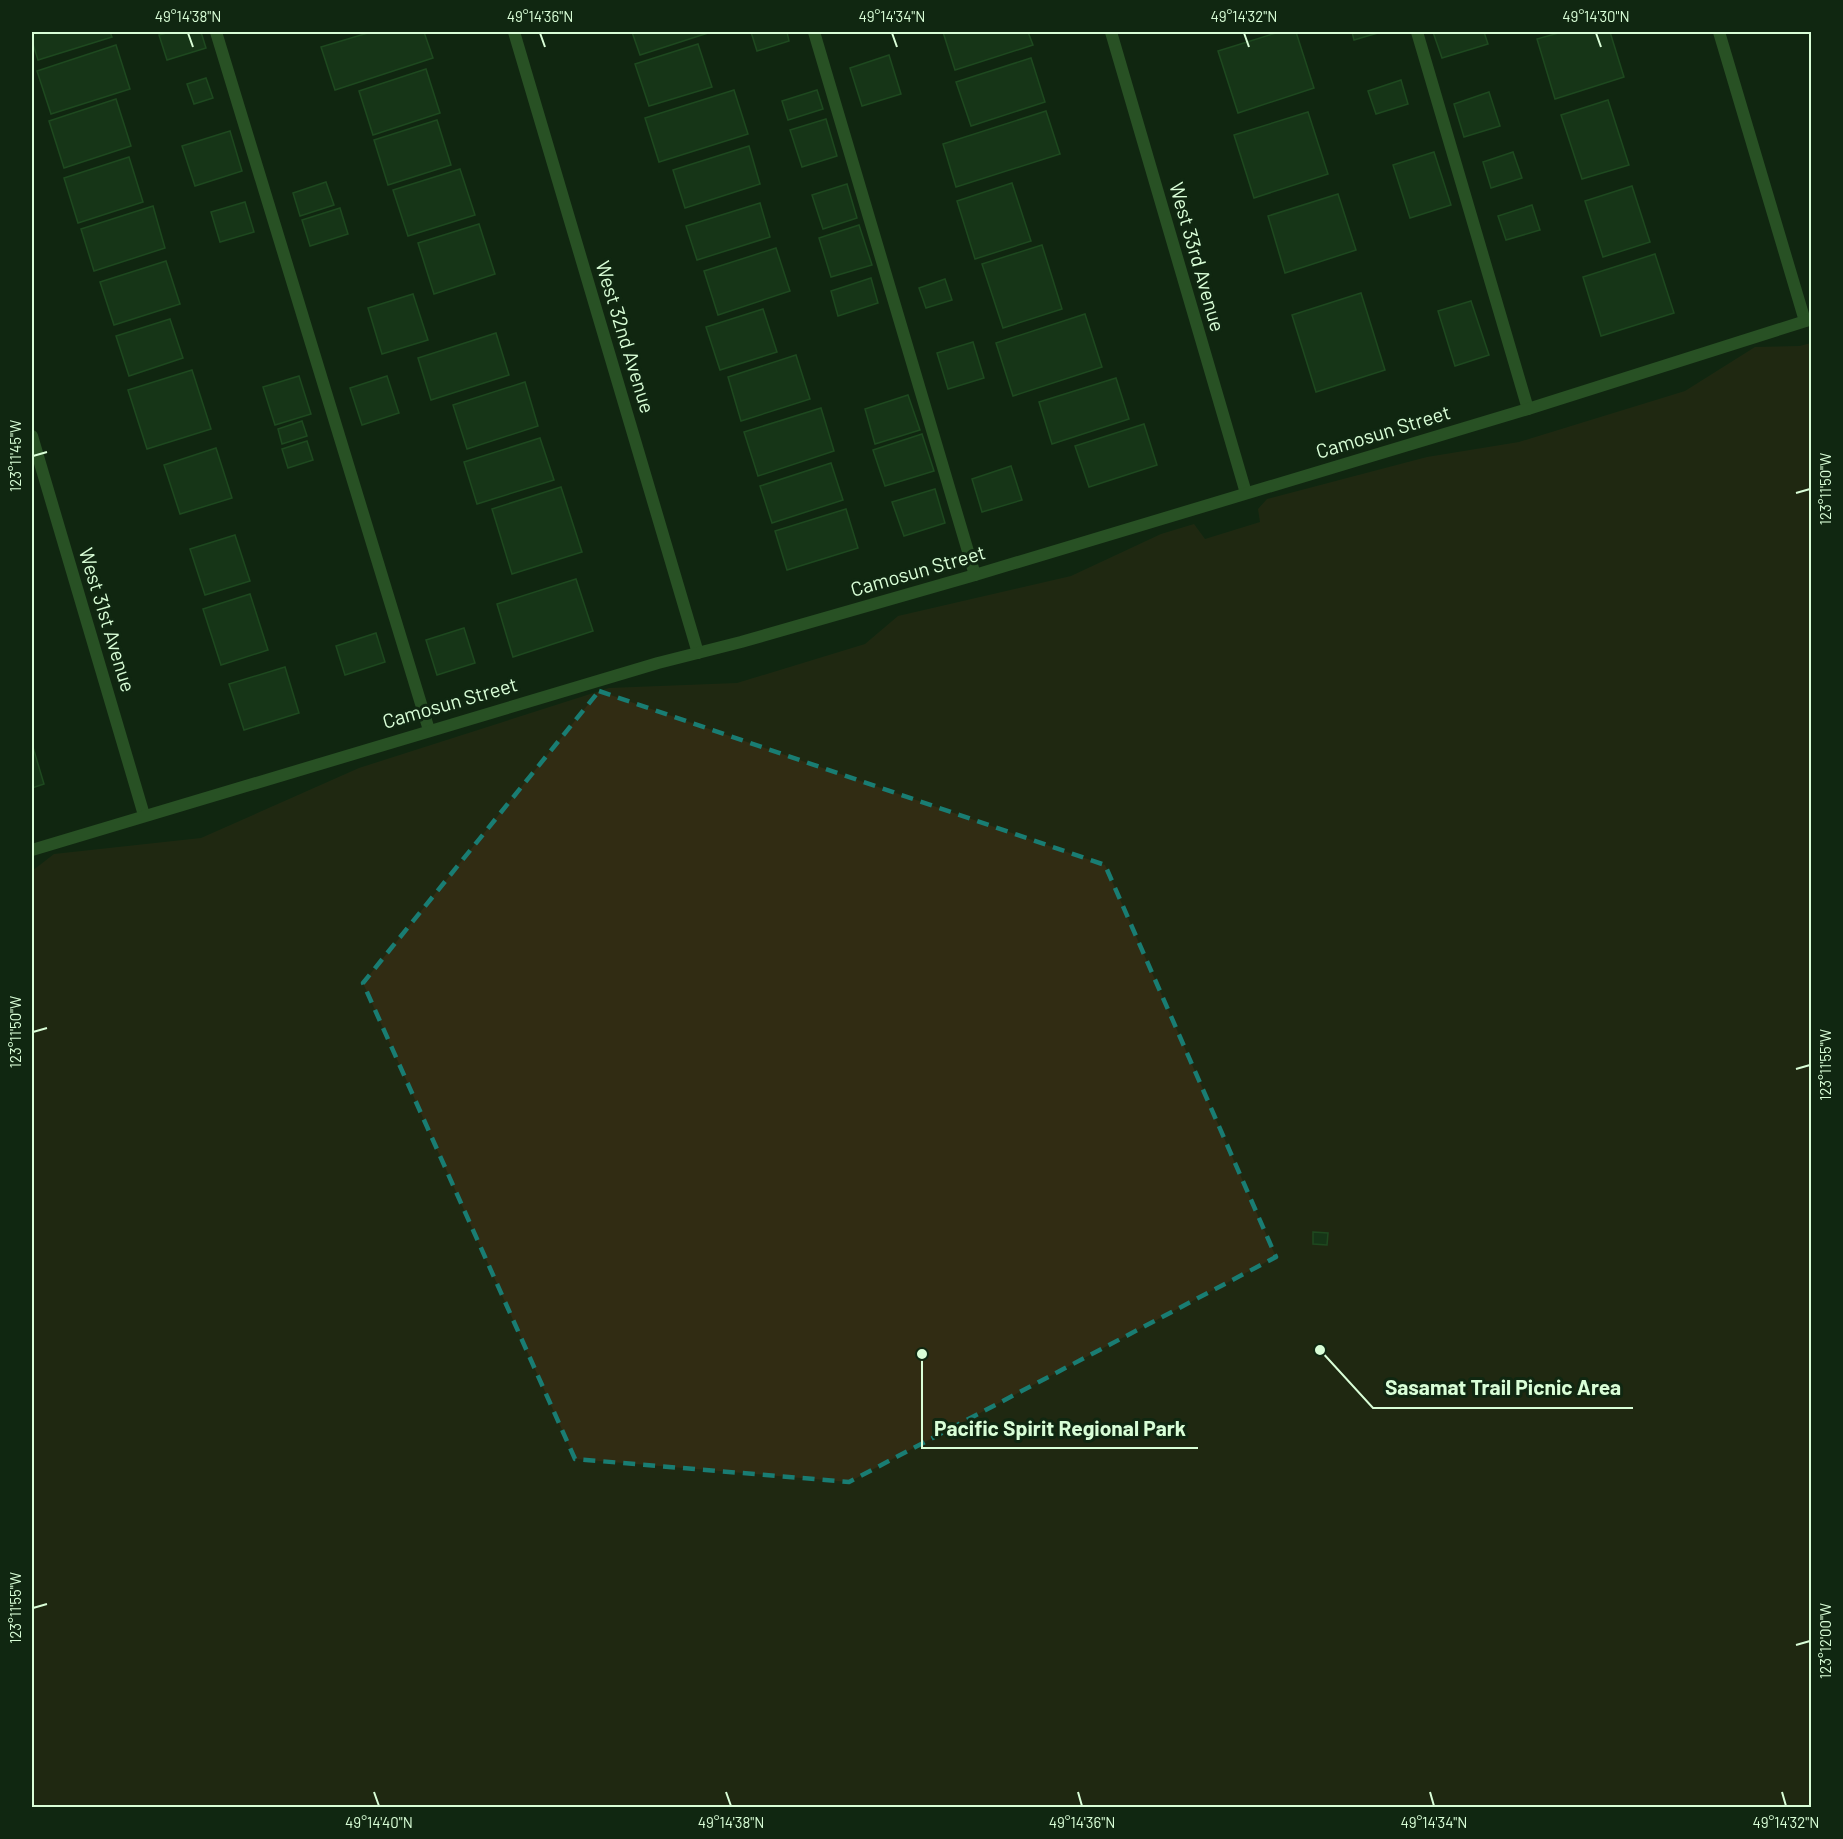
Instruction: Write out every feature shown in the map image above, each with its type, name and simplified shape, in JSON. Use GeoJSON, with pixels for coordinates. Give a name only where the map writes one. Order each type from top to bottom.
{"type":"FeatureCollection","features":[{"type":"Feature","properties":{"kind":"street"},"geometry":{"type":"LineString","coordinates":[[216,32],[429,730]]}},
{"type":"Feature","properties":{"kind":"street","name":"West 32nd Avenue"},"geometry":{"type":"LineString","coordinates":[[513,32],[698,653]]}},
{"type":"Feature","properties":{"kind":"street"},"geometry":{"type":"LineString","coordinates":[[814,32],[975,575]]}},
{"type":"Feature","properties":{"kind":"street","name":"West 33rd Avenue"},"geometry":{"type":"LineString","coordinates":[[1111,32],[1246,493]]}},
{"type":"Feature","properties":{"kind":"street"},"geometry":{"type":"LineString","coordinates":[[1417,32],[1528,409]]}},
{"type":"Feature","properties":{"kind":"street"},"geometry":{"type":"LineString","coordinates":[[1719,32],[1808,320]]}},
{"type":"Feature","properties":{"kind":"street","name":"Camosun Street"},"geometry":{"type":"LineString","coordinates":[[32,850],[658,663],[975,575],[1528,409],[1808,320]]}},
{"type":"Feature","properties":{"kind":"street","name":"West 31st Avenue"},"geometry":{"type":"LineString","coordinates":[[32,436],[144,815]]}},
{"type":"Feature","properties":{"kind":"highlighted area"},"geometry":{"type":"Polygon","coordinates":[[[599,691],[1105,865],[1276,1257],[849,1482],[575,1459],[363,983],[599,691]]]}},
{"type":"Feature","properties":{"kind":"shaded area"},"geometry":{"type":"Polygon","coordinates":[[[1811,343],[1811,1807],[32,1807],[32,871],[54,854],[201,838],[359,768],[609,688],[737,683],[865,644],[898,616],[1071,576],[1161,534],[1194,524],[1205,539],[1260,522],[1258,509],[1267,499],[1427,457],[1519,442],[1685,391],[1755,347],[1800,346],[1811,343]]]}},
{"type":"Feature","properties":{"kind":"building"},"geometry":{"type":"Polygon","coordinates":[[[32,32],[110,32],[112,37],[38,60],[32,41],[32,32]]]}},
{"type":"Feature","properties":{"kind":"building"},"geometry":{"type":"Polygon","coordinates":[[[170,32],[201,32],[206,48],[167,60],[159,35],[170,32]]]}},
{"type":"Feature","properties":{"kind":"building"},"geometry":{"type":"Polygon","coordinates":[[[371,32],[424,32],[433,58],[335,90],[321,47],[371,32]]]}},
{"type":"Feature","properties":{"kind":"building"},"geometry":{"type":"Polygon","coordinates":[[[632,32],[711,32],[640,55],[632,32]]]}},
{"type":"Feature","properties":{"kind":"building"},"geometry":{"type":"Polygon","coordinates":[[[751,32],[787,32],[789,41],[757,51],[751,32]]]}},
{"type":"Feature","properties":{"kind":"building"},"geometry":{"type":"Polygon","coordinates":[[[943,32],[1028,32],[1033,45],[955,70],[943,32]]]}},
{"type":"Feature","properties":{"kind":"building"},"geometry":{"type":"Polygon","coordinates":[[[1279,32],[1296,32],[1314,88],[1238,113],[1218,51],[1279,32]]]}},
{"type":"Feature","properties":{"kind":"building"},"geometry":{"type":"Polygon","coordinates":[[[1352,32],[1381,32],[1354,40],[1352,32]]]}},
{"type":"Feature","properties":{"kind":"building"},"geometry":{"type":"Polygon","coordinates":[[[1433,32],[1484,32],[1488,44],[1442,58],[1433,32]]]}},
{"type":"Feature","properties":{"kind":"building"},"geometry":{"type":"Polygon","coordinates":[[[1562,32],[1610,32],[1624,77],[1555,99],[1537,39],[1562,32]]]}},
{"type":"Feature","properties":{"kind":"building"},"geometry":{"type":"Polygon","coordinates":[[[698,44],[712,87],[649,106],[635,64],[698,44]]]}},
{"type":"Feature","properties":{"kind":"building"},"geometry":{"type":"Polygon","coordinates":[[[116,45],[130,89],[51,114],[37,71],[116,45]]]}},
{"type":"Feature","properties":{"kind":"building"},"geometry":{"type":"Polygon","coordinates":[[[889,55],[901,94],[862,106],[850,68],[889,55]]]}},
{"type":"Feature","properties":{"kind":"building"},"geometry":{"type":"Polygon","coordinates":[[[1031,58],[1045,102],[971,126],[956,82],[1031,58]]]}},
{"type":"Feature","properties":{"kind":"building"},"geometry":{"type":"Polygon","coordinates":[[[426,69],[440,113],[373,135],[359,91],[426,69]]]}},
{"type":"Feature","properties":{"kind":"building"},"geometry":{"type":"Polygon","coordinates":[[[206,78],[213,98],[194,104],[187,84],[206,78]]]}},
{"type":"Feature","properties":{"kind":"building"},"geometry":{"type":"Polygon","coordinates":[[[1401,80],[1408,104],[1376,114],[1368,91],[1401,80]]]}},
{"type":"Feature","properties":{"kind":"building"},"geometry":{"type":"Polygon","coordinates":[[[734,90],[748,134],[659,162],[645,118],[734,90]]]}},
{"type":"Feature","properties":{"kind":"building"},"geometry":{"type":"Polygon","coordinates":[[[817,90],[823,109],[788,120],[782,101],[817,90]]]}},
{"type":"Feature","properties":{"kind":"building"},"geometry":{"type":"Polygon","coordinates":[[[1489,92],[1500,126],[1464,137],[1454,104],[1489,92]]]}},
{"type":"Feature","properties":{"kind":"building"},"geometry":{"type":"Polygon","coordinates":[[[116,99],[131,146],[64,168],[49,121],[116,99]]]}},
{"type":"Feature","properties":{"kind":"building"},"geometry":{"type":"Polygon","coordinates":[[[1608,100],[1629,165],[1582,179],[1561,115],[1608,100]]]}},
{"type":"Feature","properties":{"kind":"building"},"geometry":{"type":"Polygon","coordinates":[[[1046,111],[1060,154],[956,187],[943,144],[1046,111]]]}},
{"type":"Feature","properties":{"kind":"building"},"geometry":{"type":"Polygon","coordinates":[[[1308,112],[1328,174],[1254,198],[1234,135],[1308,112]]]}},
{"type":"Feature","properties":{"kind":"building"},"geometry":{"type":"Polygon","coordinates":[[[826,119],[837,156],[802,167],[790,130],[826,119]]]}},
{"type":"Feature","properties":{"kind":"building"},"geometry":{"type":"Polygon","coordinates":[[[437,120],[451,165],[388,185],[374,140],[437,120]]]}},
{"type":"Feature","properties":{"kind":"building"},"geometry":{"type":"Polygon","coordinates":[[[230,131],[242,171],[195,186],[182,146],[230,131]]]}},
{"type":"Feature","properties":{"kind":"building"},"geometry":{"type":"Polygon","coordinates":[[[749,146],[760,184],[685,208],[673,170],[749,146]]]}},
{"type":"Feature","properties":{"kind":"building"},"geometry":{"type":"Polygon","coordinates":[[[1434,152],[1451,205],[1410,218],[1393,165],[1434,152]]]}},
{"type":"Feature","properties":{"kind":"building"},"geometry":{"type":"Polygon","coordinates":[[[1513,152],[1522,178],[1491,188],[1483,162],[1513,152]]]}},
{"type":"Feature","properties":{"kind":"building"},"geometry":{"type":"Polygon","coordinates":[[[129,157],[143,202],[78,223],[64,178],[129,157]]]}},
{"type":"Feature","properties":{"kind":"building"},"geometry":{"type":"Polygon","coordinates":[[[460,169],[475,215],[408,236],[393,190],[460,169]]]}},
{"type":"Feature","properties":{"kind":"building"},"geometry":{"type":"Polygon","coordinates":[[[326,182],[334,205],[300,216],[293,193],[326,182]]]}},
{"type":"Feature","properties":{"kind":"building"},"geometry":{"type":"Polygon","coordinates":[[[1012,183],[1031,241],[975,259],[957,201],[1012,183]]]}},
{"type":"Feature","properties":{"kind":"building"},"geometry":{"type":"Polygon","coordinates":[[[847,184],[857,218],[823,229],[812,195],[847,184]]]}},
{"type":"Feature","properties":{"kind":"building"},"geometry":{"type":"Polygon","coordinates":[[[1632,186],[1650,242],[1603,257],[1585,201],[1632,186]]]}},
{"type":"Feature","properties":{"kind":"building"},"geometry":{"type":"Polygon","coordinates":[[[1338,194],[1356,250],[1285,273],[1268,216],[1338,194]]]}},
{"type":"Feature","properties":{"kind":"building"},"geometry":{"type":"Polygon","coordinates":[[[245,202],[254,232],[220,242],[211,212],[245,202]]]}},
{"type":"Feature","properties":{"kind":"building"},"geometry":{"type":"Polygon","coordinates":[[[760,203],[770,237],[697,260],[686,226],[760,203]]]}},
{"type":"Feature","properties":{"kind":"building"},"geometry":{"type":"Polygon","coordinates":[[[1532,205],[1540,230],[1506,240],[1498,216],[1532,205]]]}},
{"type":"Feature","properties":{"kind":"building"},"geometry":{"type":"Polygon","coordinates":[[[153,206],[165,248],[94,271],[81,229],[153,206]]]}},
{"type":"Feature","properties":{"kind":"building"},"geometry":{"type":"Polygon","coordinates":[[[340,208],[348,234],[310,246],[302,220],[340,208]]]}},
{"type":"Feature","properties":{"kind":"building"},"geometry":{"type":"Polygon","coordinates":[[[479,224],[495,274],[434,294],[418,243],[479,224]]]}},
{"type":"Feature","properties":{"kind":"building"},"geometry":{"type":"Polygon","coordinates":[[[859,225],[872,265],[831,277],[819,238],[859,225]]]}},
{"type":"Feature","properties":{"kind":"building"},"geometry":{"type":"Polygon","coordinates":[[[1042,245],[1062,309],[1003,328],[982,264],[1042,245]]]}},
{"type":"Feature","properties":{"kind":"building"},"geometry":{"type":"Polygon","coordinates":[[[776,248],[790,291],[718,315],[704,271],[776,248]]]}},
{"type":"Feature","properties":{"kind":"building"},"geometry":{"type":"Polygon","coordinates":[[[1655,254],[1674,313],[1601,336],[1583,277],[1655,254]]]}},
{"type":"Feature","properties":{"kind":"building"},"geometry":{"type":"Polygon","coordinates":[[[166,261],[180,304],[114,325],[100,282],[166,261]]]}},
{"type":"Feature","properties":{"kind":"building"},"geometry":{"type":"Polygon","coordinates":[[[871,278],[878,303],[838,316],[831,291],[871,278]]]}},
{"type":"Feature","properties":{"kind":"building"},"geometry":{"type":"Polygon","coordinates":[[[945,279],[952,300],[926,308],[919,288],[945,279]]]}},
{"type":"Feature","properties":{"kind":"building"},"geometry":{"type":"Polygon","coordinates":[[[1361,293],[1385,370],[1316,392],[1292,315],[1361,293]]]}},
{"type":"Feature","properties":{"kind":"building"},"geometry":{"type":"Polygon","coordinates":[[[413,294],[428,340],[382,354],[368,308],[413,294]]]}},
{"type":"Feature","properties":{"kind":"building"},"geometry":{"type":"Polygon","coordinates":[[[1471,301],[1489,355],[1455,366],[1438,311],[1471,301]]]}},
{"type":"Feature","properties":{"kind":"building"},"geometry":{"type":"Polygon","coordinates":[[[763,309],[777,352],[720,370],[706,327],[763,309]]]}},
{"type":"Feature","properties":{"kind":"building"},"geometry":{"type":"Polygon","coordinates":[[[1085,314],[1102,367],[1013,396],[996,343],[1085,314]]]}},
{"type":"Feature","properties":{"kind":"building"},"geometry":{"type":"Polygon","coordinates":[[[170,319],[183,358],[129,376],[116,336],[170,319]]]}},
{"type":"Feature","properties":{"kind":"building"},"geometry":{"type":"Polygon","coordinates":[[[496,333],[509,375],[431,400],[418,358],[496,333]]]}},
{"type":"Feature","properties":{"kind":"building"},"geometry":{"type":"Polygon","coordinates":[[[973,342],[984,378],[948,389],[937,353],[973,342]]]}},
{"type":"Feature","properties":{"kind":"building"},"geometry":{"type":"Polygon","coordinates":[[[796,355],[810,399],[741,421],[728,377],[796,355]]]}},
{"type":"Feature","properties":{"kind":"building"},"geometry":{"type":"Polygon","coordinates":[[[192,370],[211,429],[147,449],[128,390],[192,370]]]}},
{"type":"Feature","properties":{"kind":"building"},"geometry":{"type":"Polygon","coordinates":[[[299,376],[311,414],[275,425],[263,387],[299,376]]]}},
{"type":"Feature","properties":{"kind":"building"},"geometry":{"type":"Polygon","coordinates":[[[387,376],[399,413],[362,425],[350,388],[387,376]]]}},
{"type":"Feature","properties":{"kind":"building"},"geometry":{"type":"Polygon","coordinates":[[[1116,378],[1129,419],[1052,444],[1039,402],[1116,378]]]}},
{"type":"Feature","properties":{"kind":"building"},"geometry":{"type":"Polygon","coordinates":[[[525,382],[538,426],[467,449],[453,405],[525,382]]]}},
{"type":"Feature","properties":{"kind":"building"},"geometry":{"type":"Polygon","coordinates":[[[908,395],[920,430],[875,444],[865,409],[908,395]]]}},
{"type":"Feature","properties":{"kind":"building"},"geometry":{"type":"Polygon","coordinates":[[[821,408],[834,451],[758,476],[744,432],[821,408]]]}},
{"type":"Feature","properties":{"kind":"building"},"geometry":{"type":"Polygon","coordinates":[[[302,421],[307,436],[282,444],[278,429],[302,421]]]}},
{"type":"Feature","properties":{"kind":"building"},"geometry":{"type":"Polygon","coordinates":[[[1144,424],[1157,465],[1089,487],[1075,446],[1144,424]]]}},
{"type":"Feature","properties":{"kind":"building"},"geometry":{"type":"Polygon","coordinates":[[[922,434],[934,471],[885,486],[873,450],[922,434]]]}},
{"type":"Feature","properties":{"kind":"building"},"geometry":{"type":"Polygon","coordinates":[[[540,438],[554,480],[477,504],[464,462],[540,438]]]}},
{"type":"Feature","properties":{"kind":"building"},"geometry":{"type":"Polygon","coordinates":[[[307,441],[313,460],[288,468],[282,449],[307,441]]]}},
{"type":"Feature","properties":{"kind":"building"},"geometry":{"type":"Polygon","coordinates":[[[216,448],[232,498],[180,514],[164,465],[216,448]]]}},
{"type":"Feature","properties":{"kind":"building"},"geometry":{"type":"Polygon","coordinates":[[[831,463],[843,500],[772,523],[760,486],[831,463]]]}},
{"type":"Feature","properties":{"kind":"building"},"geometry":{"type":"Polygon","coordinates":[[[1011,466],[1022,500],[982,512],[972,479],[1011,466]]]}},
{"type":"Feature","properties":{"kind":"building"},"geometry":{"type":"Polygon","coordinates":[[[561,487],[582,552],[512,574],[492,509],[561,487]]]}},
{"type":"Feature","properties":{"kind":"building"},"geometry":{"type":"Polygon","coordinates":[[[935,489],[945,523],[904,536],[892,502],[935,489]]]}},
{"type":"Feature","properties":{"kind":"building"},"geometry":{"type":"Polygon","coordinates":[[[846,509],[858,548],[787,570],[775,531],[846,509]]]}},
{"type":"Feature","properties":{"kind":"building"},"geometry":{"type":"Polygon","coordinates":[[[235,535],[250,581],[205,595],[190,549],[235,535]]]}},
{"type":"Feature","properties":{"kind":"building"},"geometry":{"type":"Polygon","coordinates":[[[576,579],[593,631],[513,657],[497,604],[576,579]]]}},
{"type":"Feature","properties":{"kind":"building"},"geometry":{"type":"Polygon","coordinates":[[[250,594],[268,650],[221,665],[203,609],[250,594]]]}},
{"type":"Feature","properties":{"kind":"building"},"geometry":{"type":"Polygon","coordinates":[[[464,628],[475,663],[437,675],[426,640],[464,628]]]}},
{"type":"Feature","properties":{"kind":"building"},"geometry":{"type":"Polygon","coordinates":[[[376,633],[385,662],[345,675],[336,646],[376,633]]]}},
{"type":"Feature","properties":{"kind":"building"},"geometry":{"type":"Polygon","coordinates":[[[285,667],[299,713],[244,730],[229,684],[285,667]]]}},
{"type":"Feature","properties":{"kind":"building"},"geometry":{"type":"Polygon","coordinates":[[[32,744],[44,784],[32,788],[32,744]]]}},
{"type":"Feature","properties":{"kind":"building"},"geometry":{"type":"Polygon","coordinates":[[[1313,1232],[1328,1233],[1327,1245],[1313,1244],[1313,1232]]]}},
{"type":"Feature","properties":{"kind":"place","name":"Sasamat Trail Picnic Area"},"geometry":{"type":"Point","coordinates":[1320,1350]}},
{"type":"Feature","properties":{"kind":"place","name":"Pacific Spirit Regional Park"},"geometry":{"type":"Point","coordinates":[922,1354]}}]}
